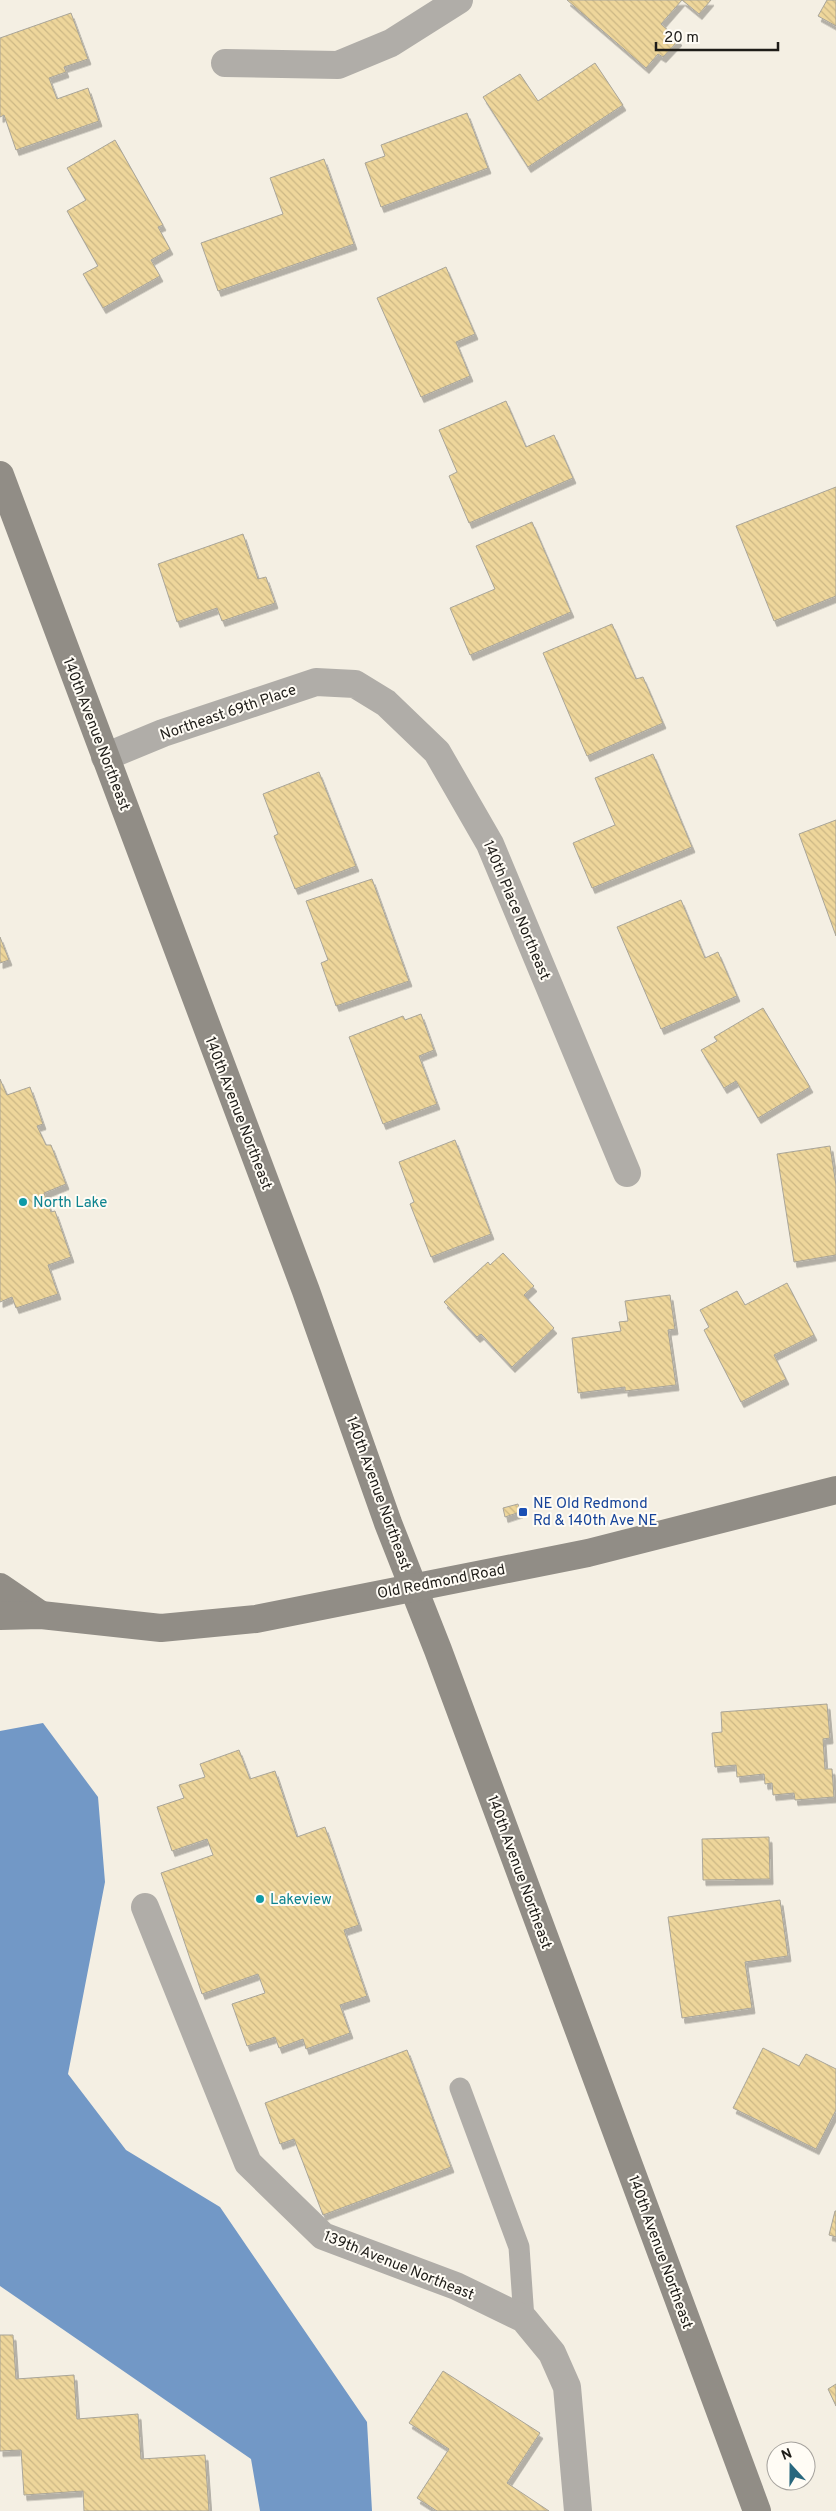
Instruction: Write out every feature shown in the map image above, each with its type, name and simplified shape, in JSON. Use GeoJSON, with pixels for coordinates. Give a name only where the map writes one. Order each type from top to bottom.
{"type":"FeatureCollection","features":[{"type":"Feature","properties":{"kind":"main road","name":"140th Avenue Northeast"},"geometry":{"type":"LineString","coordinates":[[0,475],[6,508],[105,757],[306,1291],[388,1523],[414,1587],[757,2511]]}},
{"type":"Feature","properties":{"kind":"main road","name":"Old Redmond Road"},"geometry":{"type":"LineString","coordinates":[[0,1616],[41,1615],[161,1628],[256,1619],[588,1552],[836,1490]]}},
{"type":"Feature","properties":{"kind":"main road","name":"Old Redmond Road"},"geometry":{"type":"LineString","coordinates":[[0,1587],[41,1615]]}},
{"type":"Feature","properties":{"kind":"street"},"geometry":{"type":"LineString","coordinates":[[225,63],[338,65],[390,43],[459,0]]}},
{"type":"Feature","properties":{"kind":"street","name":"Northeast 69th Place"},"geometry":{"type":"LineString","coordinates":[[105,757],[163,733],[316,682],[355,684]]}},
{"type":"Feature","properties":{"kind":"street","name":"140th Place Northeast"},"geometry":{"type":"LineString","coordinates":[[355,684],[386,703],[436,752],[490,844],[627,1172]]}},
{"type":"Feature","properties":{"kind":"street","name":"139th Avenue Northeast"},"geometry":{"type":"LineString","coordinates":[[146,1907],[248,2163],[323,2236],[456,2286],[524,2319],[552,2353],[567,2387],[578,2511]]}},
{"type":"Feature","properties":{"kind":"lane"},"geometry":{"type":"LineString","coordinates":[[460,2088],[519,2247],[524,2319]]}},
{"type":"Feature","properties":{"kind":"water"},"geometry":{"type":"Polygon","coordinates":[[[43,1723],[98,1797],[105,1882],[68,2074],[126,2150],[220,2207],[367,2422],[372,2511],[260,2511],[251,2459],[0,2286],[0,1731],[43,1723]]]}},
{"type":"Feature","properties":{"kind":"building"},"geometry":{"type":"Polygon","coordinates":[[[567,0],[682,0],[661,24],[679,40],[663,57],[658,54],[646,68],[567,0]]]}},
{"type":"Feature","properties":{"kind":"building"},"geometry":{"type":"Polygon","coordinates":[[[682,0],[711,0],[699,14],[682,0]]]}},
{"type":"Feature","properties":{"kind":"building"},"geometry":{"type":"Polygon","coordinates":[[[827,0],[836,0],[836,26],[818,16],[827,0]]]}},
{"type":"Feature","properties":{"kind":"building"},"geometry":{"type":"Polygon","coordinates":[[[71,13],[88,59],[64,67],[66,72],[49,78],[57,99],[88,88],[99,121],[16,150],[4,115],[0,117],[0,38],[71,13]]]}},
{"type":"Feature","properties":{"kind":"building"},"geometry":{"type":"Polygon","coordinates":[[[595,63],[623,105],[528,167],[483,97],[520,74],[538,101],[595,63]]]}},
{"type":"Feature","properties":{"kind":"building"},"geometry":{"type":"Polygon","coordinates":[[[467,113],[488,168],[381,207],[365,163],[385,156],[381,145],[467,113]]]}},
{"type":"Feature","properties":{"kind":"building"},"geometry":{"type":"Polygon","coordinates":[[[115,140],[163,225],[158,227],[170,249],[151,260],[160,276],[103,308],[83,274],[98,266],[67,211],[86,200],[67,168],[115,140]]]}},
{"type":"Feature","properties":{"kind":"building"},"geometry":{"type":"Polygon","coordinates":[[[324,159],[354,244],[218,291],[201,243],[283,214],[270,178],[324,159]]]}},
{"type":"Feature","properties":{"kind":"building"},"geometry":{"type":"Polygon","coordinates":[[[446,267],[475,334],[456,342],[470,376],[421,397],[377,298],[446,267]]]}},
{"type":"Feature","properties":{"kind":"building"},"geometry":{"type":"Polygon","coordinates":[[[506,401],[526,447],[554,435],[573,478],[469,523],[449,476],[457,472],[439,430],[506,401]]]}},
{"type":"Feature","properties":{"kind":"building"},"geometry":{"type":"Polygon","coordinates":[[[836,487],[836,596],[774,621],[736,526],[836,487]]]}},
{"type":"Feature","properties":{"kind":"building"},"geometry":{"type":"Polygon","coordinates":[[[532,522],[571,612],[470,655],[450,608],[495,589],[476,546],[532,522]]]}},
{"type":"Feature","properties":{"kind":"building"},"geometry":{"type":"Polygon","coordinates":[[[243,534],[258,579],[266,577],[275,603],[222,621],[217,608],[177,622],[158,564],[243,534]]]}},
{"type":"Feature","properties":{"kind":"building"},"geometry":{"type":"Polygon","coordinates":[[[612,624],[636,679],[643,677],[663,723],[587,756],[543,653],[612,624]]]}},
{"type":"Feature","properties":{"kind":"building"},"geometry":{"type":"Polygon","coordinates":[[[653,754],[692,847],[592,888],[573,843],[615,825],[595,778],[653,754]]]}},
{"type":"Feature","properties":{"kind":"building"},"geometry":{"type":"Polygon","coordinates":[[[319,772],[356,866],[295,889],[274,836],[278,834],[263,794],[319,772]]]}},
{"type":"Feature","properties":{"kind":"building"},"geometry":{"type":"Polygon","coordinates":[[[836,820],[836,936],[799,834],[836,820]]]}},
{"type":"Feature","properties":{"kind":"building"},"geometry":{"type":"Polygon","coordinates":[[[372,879],[409,981],[336,1006],[321,963],[328,960],[306,901],[372,879]]]}},
{"type":"Feature","properties":{"kind":"building"},"geometry":{"type":"Polygon","coordinates":[[[681,900],[705,958],[718,952],[737,996],[661,1029],[617,927],[681,900]]]}},
{"type":"Feature","properties":{"kind":"building"},"geometry":{"type":"Polygon","coordinates":[[[0,937],[9,960],[0,963],[0,937]]]}},
{"type":"Feature","properties":{"kind":"building"},"geometry":{"type":"Polygon","coordinates":[[[763,1008],[810,1087],[758,1118],[736,1081],[724,1088],[701,1050],[717,1041],[714,1037],[763,1008]]]}},
{"type":"Feature","properties":{"kind":"building"},"geometry":{"type":"Polygon","coordinates":[[[421,1014],[434,1050],[419,1056],[437,1104],[383,1124],[349,1037],[403,1016],[405,1020],[421,1014]]]}},
{"type":"Feature","properties":{"kind":"building","name":"North Lake"},"geometry":{"type":"Polygon","coordinates":[[[0,1079],[7,1095],[30,1087],[43,1124],[37,1126],[46,1145],[51,1145],[66,1184],[44,1193],[51,1212],[55,1211],[71,1257],[48,1265],[58,1294],[16,1308],[12,1297],[0,1302],[0,1079]]]}},
{"type":"Feature","properties":{"kind":"building"},"geometry":{"type":"Polygon","coordinates":[[[455,1140],[491,1234],[431,1257],[410,1204],[414,1202],[399,1162],[455,1140]]]}},
{"type":"Feature","properties":{"kind":"building"},"geometry":{"type":"Polygon","coordinates":[[[830,1146],[836,1185],[836,1255],[794,1262],[777,1154],[830,1146]]]}},
{"type":"Feature","properties":{"kind":"building"},"geometry":{"type":"Polygon","coordinates":[[[503,1253],[534,1286],[524,1295],[554,1328],[512,1367],[481,1334],[477,1337],[444,1302],[488,1262],[490,1265],[503,1253]]]}},
{"type":"Feature","properties":{"kind":"building"},"geometry":{"type":"Polygon","coordinates":[[[787,1283],[814,1335],[774,1355],[786,1379],[741,1402],[704,1330],[709,1327],[700,1310],[737,1291],[745,1305],[787,1283]]]}},
{"type":"Feature","properties":{"kind":"building"},"geometry":{"type":"Polygon","coordinates":[[[670,1295],[675,1329],[668,1330],[676,1385],[625,1391],[625,1387],[578,1393],[572,1338],[621,1331],[619,1322],[628,1321],[625,1301],[670,1295]]]}},
{"type":"Feature","properties":{"kind":"building"},"geometry":{"type":"Polygon","coordinates":[[[518,1504],[520,1512],[505,1517],[503,1508],[518,1504]]]}},
{"type":"Feature","properties":{"kind":"building"},"geometry":{"type":"Polygon","coordinates":[[[827,1704],[830,1738],[823,1739],[825,1769],[832,1769],[834,1797],[795,1800],[794,1793],[773,1795],[772,1783],[765,1784],[764,1774],[737,1777],[736,1765],[715,1767],[712,1733],[722,1732],[721,1712],[827,1704]]]}},
{"type":"Feature","properties":{"kind":"building","name":"Lakeview"},"geometry":{"type":"Polygon","coordinates":[[[239,1750],[250,1779],[275,1771],[297,1837],[325,1827],[359,1925],[344,1930],[367,1996],[340,2005],[350,2033],[306,2049],[303,2039],[279,2048],[275,2037],[247,2046],[232,2004],[265,1993],[258,1974],[202,1994],[161,1873],[213,1855],[207,1839],[172,1851],[157,1807],[184,1798],[179,1785],[205,1777],[200,1764],[239,1750]]]}},
{"type":"Feature","properties":{"kind":"building"},"geometry":{"type":"Polygon","coordinates":[[[769,1837],[770,1879],[703,1880],[702,1839],[769,1837]]]}},
{"type":"Feature","properties":{"kind":"building"},"geometry":{"type":"Polygon","coordinates":[[[780,1900],[788,1956],[745,1962],[752,2008],[682,2018],[668,1917],[780,1900]]]}},
{"type":"Feature","properties":{"kind":"building"},"geometry":{"type":"Polygon","coordinates":[[[763,2048],[799,2066],[806,2054],[836,2069],[836,2110],[816,2149],[733,2108],[763,2048]]]}},
{"type":"Feature","properties":{"kind":"building"},"geometry":{"type":"Polygon","coordinates":[[[407,2050],[451,2167],[323,2215],[294,2139],[280,2144],[265,2103],[407,2050]]]}},
{"type":"Feature","properties":{"kind":"building"},"geometry":{"type":"Polygon","coordinates":[[[836,2211],[836,2237],[829,2235],[836,2211]]]}},
{"type":"Feature","properties":{"kind":"building"},"geometry":{"type":"Polygon","coordinates":[[[0,2335],[13,2335],[16,2379],[74,2375],[77,2419],[138,2414],[141,2459],[205,2455],[209,2511],[84,2511],[83,2491],[24,2495],[21,2450],[0,2451],[0,2335]]]}},
{"type":"Feature","properties":{"kind":"building"},"geometry":{"type":"Polygon","coordinates":[[[443,2371],[540,2433],[507,2483],[549,2511],[437,2511],[417,2498],[449,2449],[409,2423],[443,2371]]]}},
{"type":"Feature","properties":{"kind":"building"},"geometry":{"type":"Polygon","coordinates":[[[836,2384],[836,2406],[828,2389],[836,2384]]]}},
{"type":"Feature","properties":{"kind":"place","name":"North Lake"},"geometry":{"type":"Point","coordinates":[23,1202]}},
{"type":"Feature","properties":{"kind":"place","name":"NE Old Redmond Rd & 140th Ave NE"},"geometry":{"type":"Point","coordinates":[523,1512]}},
{"type":"Feature","properties":{"kind":"place","name":"Lakeview"},"geometry":{"type":"Point","coordinates":[260,1899]}}]}
